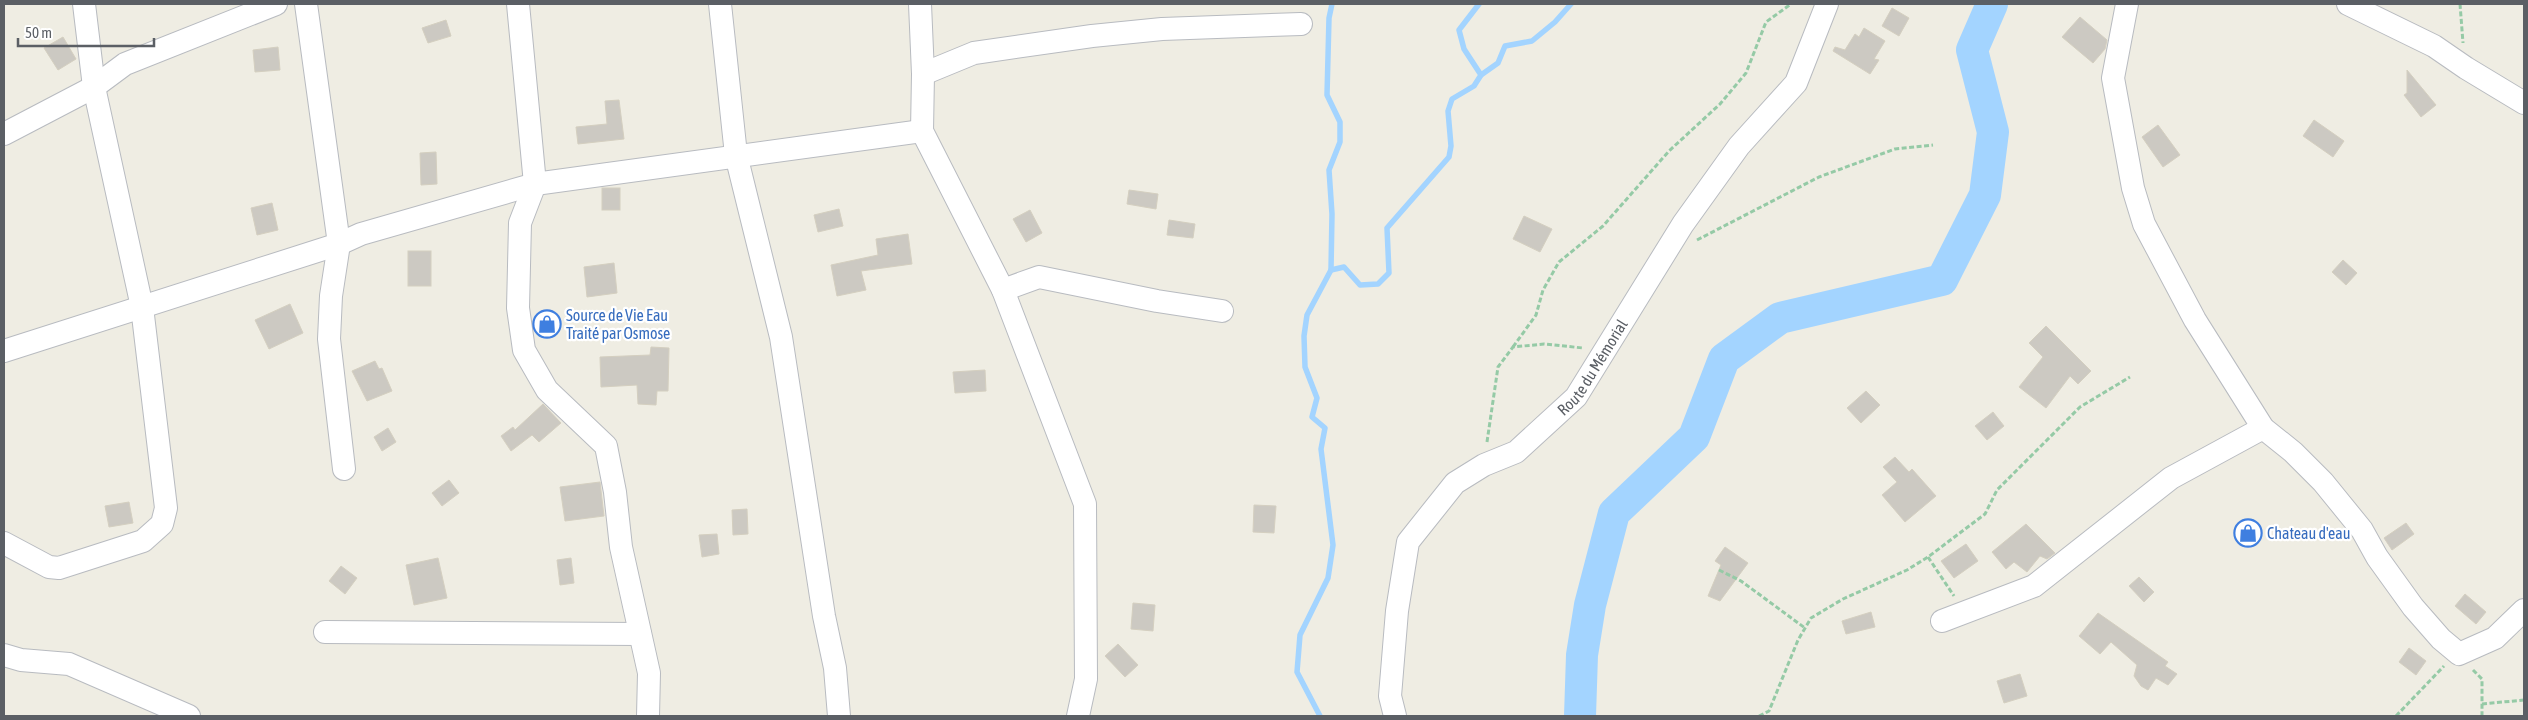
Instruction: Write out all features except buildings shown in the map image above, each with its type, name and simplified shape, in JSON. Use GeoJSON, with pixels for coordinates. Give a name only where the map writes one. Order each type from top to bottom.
{"type":"FeatureCollection","features":[{"type":"Feature","properties":{"kind":"street"},"geometry":{"type":"LineString","coordinates":[[4,543],[49,567],[58,568],[143,541],[162,524],[166,508],[142,307],[94,87],[84,4]]}},
{"type":"Feature","properties":{"kind":"street"},"geometry":{"type":"LineString","coordinates":[[4,134],[94,87],[125,64],[276,4]]}},
{"type":"Feature","properties":{"kind":"street"},"geometry":{"type":"LineString","coordinates":[[306,4],[339,244],[331,296],[329,339],[344,469]]}},
{"type":"Feature","properties":{"kind":"street"},"geometry":{"type":"LineString","coordinates":[[518,4],[535,184],[520,223],[518,308],[524,350],[547,390],[606,446],[615,492],[621,547],[649,673],[648,716]]}},
{"type":"Feature","properties":{"kind":"street"},"geometry":{"type":"LineString","coordinates":[[720,4],[736,155],[781,337],[824,616],[835,668],[840,716]]}},
{"type":"Feature","properties":{"kind":"street"},"geometry":{"type":"LineString","coordinates":[[920,4],[923,74],[922,131],[1003,290],[1085,504],[1086,679],[1078,716]]}},
{"type":"Feature","properties":{"kind":"street","name":"Route du Mémorial"},"geometry":{"type":"LineString","coordinates":[[1395,716],[1390,696],[1398,611],[1408,542],[1455,483],[1484,465],[1516,452],[1576,397],[1683,224],[1740,146],[1796,83],[1827,4]]}},
{"type":"Feature","properties":{"kind":"street"},"geometry":{"type":"LineString","coordinates":[[2127,4],[2112,78],[2133,188],[2144,224],[2200,328],[2263,428],[2293,452],[2323,482],[2362,530],[2378,557],[2413,607],[2441,639],[2460,654],[2494,638],[2524,610]]}},
{"type":"Feature","properties":{"kind":"street"},"geometry":{"type":"LineString","coordinates":[[2348,4],[2434,46],[2524,103]]}},
{"type":"Feature","properties":{"kind":"street"},"geometry":{"type":"LineString","coordinates":[[923,74],[974,52],[1092,36],[1162,29],[1300,24]]}},
{"type":"Feature","properties":{"kind":"street"},"geometry":{"type":"LineString","coordinates":[[4,351],[339,244],[361,234],[535,184],[922,131]]}},
{"type":"Feature","properties":{"kind":"street"},"geometry":{"type":"LineString","coordinates":[[1003,290],[1039,277],[1157,301],[1222,311]]}},
{"type":"Feature","properties":{"kind":"street"},"geometry":{"type":"LineString","coordinates":[[1942,621],[2034,586],[2171,478],[2263,428]]}},
{"type":"Feature","properties":{"kind":"street"},"geometry":{"type":"LineString","coordinates":[[325,632],[640,634]]}},
{"type":"Feature","properties":{"kind":"street"},"geometry":{"type":"LineString","coordinates":[[4,656],[21,660],[70,664],[190,716]]}},
{"type":"Feature","properties":{"kind":"path"},"geometry":{"type":"LineString","coordinates":[[1484,465],[1498,367],[1536,315],[1543,290],[1558,262],[1603,226],[1669,151],[1720,104],[1746,73],[1766,22],[1791,4]]}},
{"type":"Feature","properties":{"kind":"path"},"geometry":{"type":"LineString","coordinates":[[2460,4],[2466,68]]}},
{"type":"Feature","properties":{"kind":"path"},"geometry":{"type":"LineString","coordinates":[[1665,255],[1819,177],[1895,149],[1933,145]]}},
{"type":"Feature","properties":{"kind":"path"},"geometry":{"type":"LineString","coordinates":[[1513,347],[1544,344],[1606,350]]}},
{"type":"Feature","properties":{"kind":"path"},"geometry":{"type":"LineString","coordinates":[[1759,716],[1768,711],[1784,677],[1798,640],[1811,618],[1843,599],[1908,570],[1985,514],[1998,490],[2080,407],[2130,377]]}},
{"type":"Feature","properties":{"kind":"path"},"geometry":{"type":"LineString","coordinates":[[1928,557],[1965,612]]}},
{"type":"Feature","properties":{"kind":"path"},"geometry":{"type":"LineString","coordinates":[[1719,570],[1741,581],[1805,628]]}},
{"type":"Feature","properties":{"kind":"path"},"geometry":{"type":"LineString","coordinates":[[2396,716],[2445,665],[2460,654],[2482,679],[2482,716]]}},
{"type":"Feature","properties":{"kind":"path"},"geometry":{"type":"LineString","coordinates":[[2482,704],[2524,700]]}},
{"type":"Feature","properties":{"kind":"waterway"},"geometry":{"type":"LineString","coordinates":[[1331,270],[1332,214],[1329,170],[1340,142],[1340,122],[1327,95],[1329,18],[1332,4]]}},
{"type":"Feature","properties":{"kind":"waterway"},"geometry":{"type":"LineString","coordinates":[[1320,716],[1297,672],[1300,635],[1328,578],[1333,545],[1321,449],[1325,428],[1312,417],[1317,398],[1305,367],[1304,336],[1307,315],[1331,270],[1344,267],[1360,285],[1378,284],[1389,273],[1387,228],[1449,157],[1451,146],[1448,111],[1452,99],[1474,86],[1481,75],[1464,49],[1459,30],[1479,4]]}},
{"type":"Feature","properties":{"kind":"waterway"},"geometry":{"type":"LineString","coordinates":[[1481,75],[1498,63],[1505,46],[1532,41],[1555,22],[1571,4]]}},
{"type":"Feature","properties":{"kind":"waterway"},"geometry":{"type":"LineString","coordinates":[[1580,716],[1582,655],[1590,605],[1614,513],[1694,437],[1724,359],[1780,318],[1942,280],[1985,195],[1993,132],[1972,50],[1992,4]]}},
{"type":"Feature","properties":{"kind":"place","name":"Source de Vie Eau Traité par Osmose"},"geometry":{"type":"Point","coordinates":[547,324]}},
{"type":"Feature","properties":{"kind":"place","name":"Chateau d'eau"},"geometry":{"type":"Point","coordinates":[2248,533]}}]}
